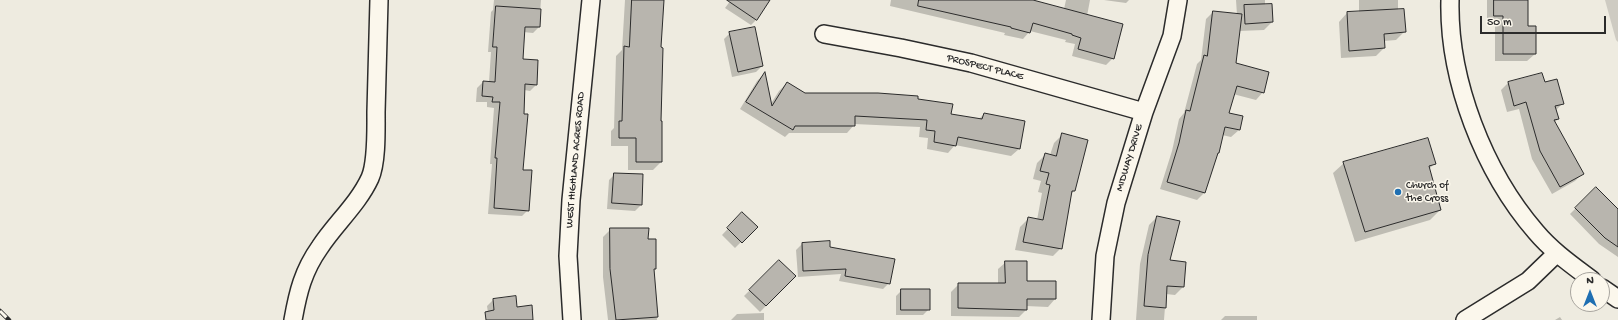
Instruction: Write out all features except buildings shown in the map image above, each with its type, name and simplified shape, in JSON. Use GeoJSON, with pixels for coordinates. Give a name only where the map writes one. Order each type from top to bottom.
{"type":"FeatureCollection","features":[{"type":"Feature","properties":{"kind":"street"},"geometry":{"type":"LineString","coordinates":[[293,320],[298,294],[306,270],[320,246],[352,206],[370,178],[376,129],[379,0]]}},
{"type":"Feature","properties":{"kind":"street","name":"WEST HIGHLAND ACRES ROAD"},"geometry":{"type":"LineString","coordinates":[[572,320],[568,256],[571,200],[591,0]]}},
{"type":"Feature","properties":{"kind":"street","name":"MIDWAY DRIVE"},"geometry":{"type":"LineString","coordinates":[[1101,320],[1104,269],[1110,228],[1116,203],[1144,112],[1172,36],[1178,0]]}},
{"type":"Feature","properties":{"kind":"street"},"geometry":{"type":"LineString","coordinates":[[1450,0],[1453,44],[1460,84],[1472,123],[1490,162],[1513,201],[1537,233],[1557,253],[1582,272]]}},
{"type":"Feature","properties":{"kind":"street","name":"PROSPECT PLACE"},"geometry":{"type":"LineString","coordinates":[[824,34],[971,63],[1144,112]]}},
{"type":"Feature","properties":{"kind":"street"},"geometry":{"type":"LineString","coordinates":[[1465,320],[1528,281],[1557,253]]}},
{"type":"Feature","properties":{"kind":"shaded area"},"geometry":{"type":"Polygon","coordinates":[[[1605,0],[1618,0],[1618,42],[1616,40],[1605,0]]]}},
{"type":"Feature","properties":{"kind":"railway"},"geometry":{"type":"LineString","coordinates":[[0,311],[9,320]]}},
{"type":"Feature","properties":{"kind":"place","name":"Church of the Cross"},"geometry":{"type":"Point","coordinates":[1398,192]}}]}
